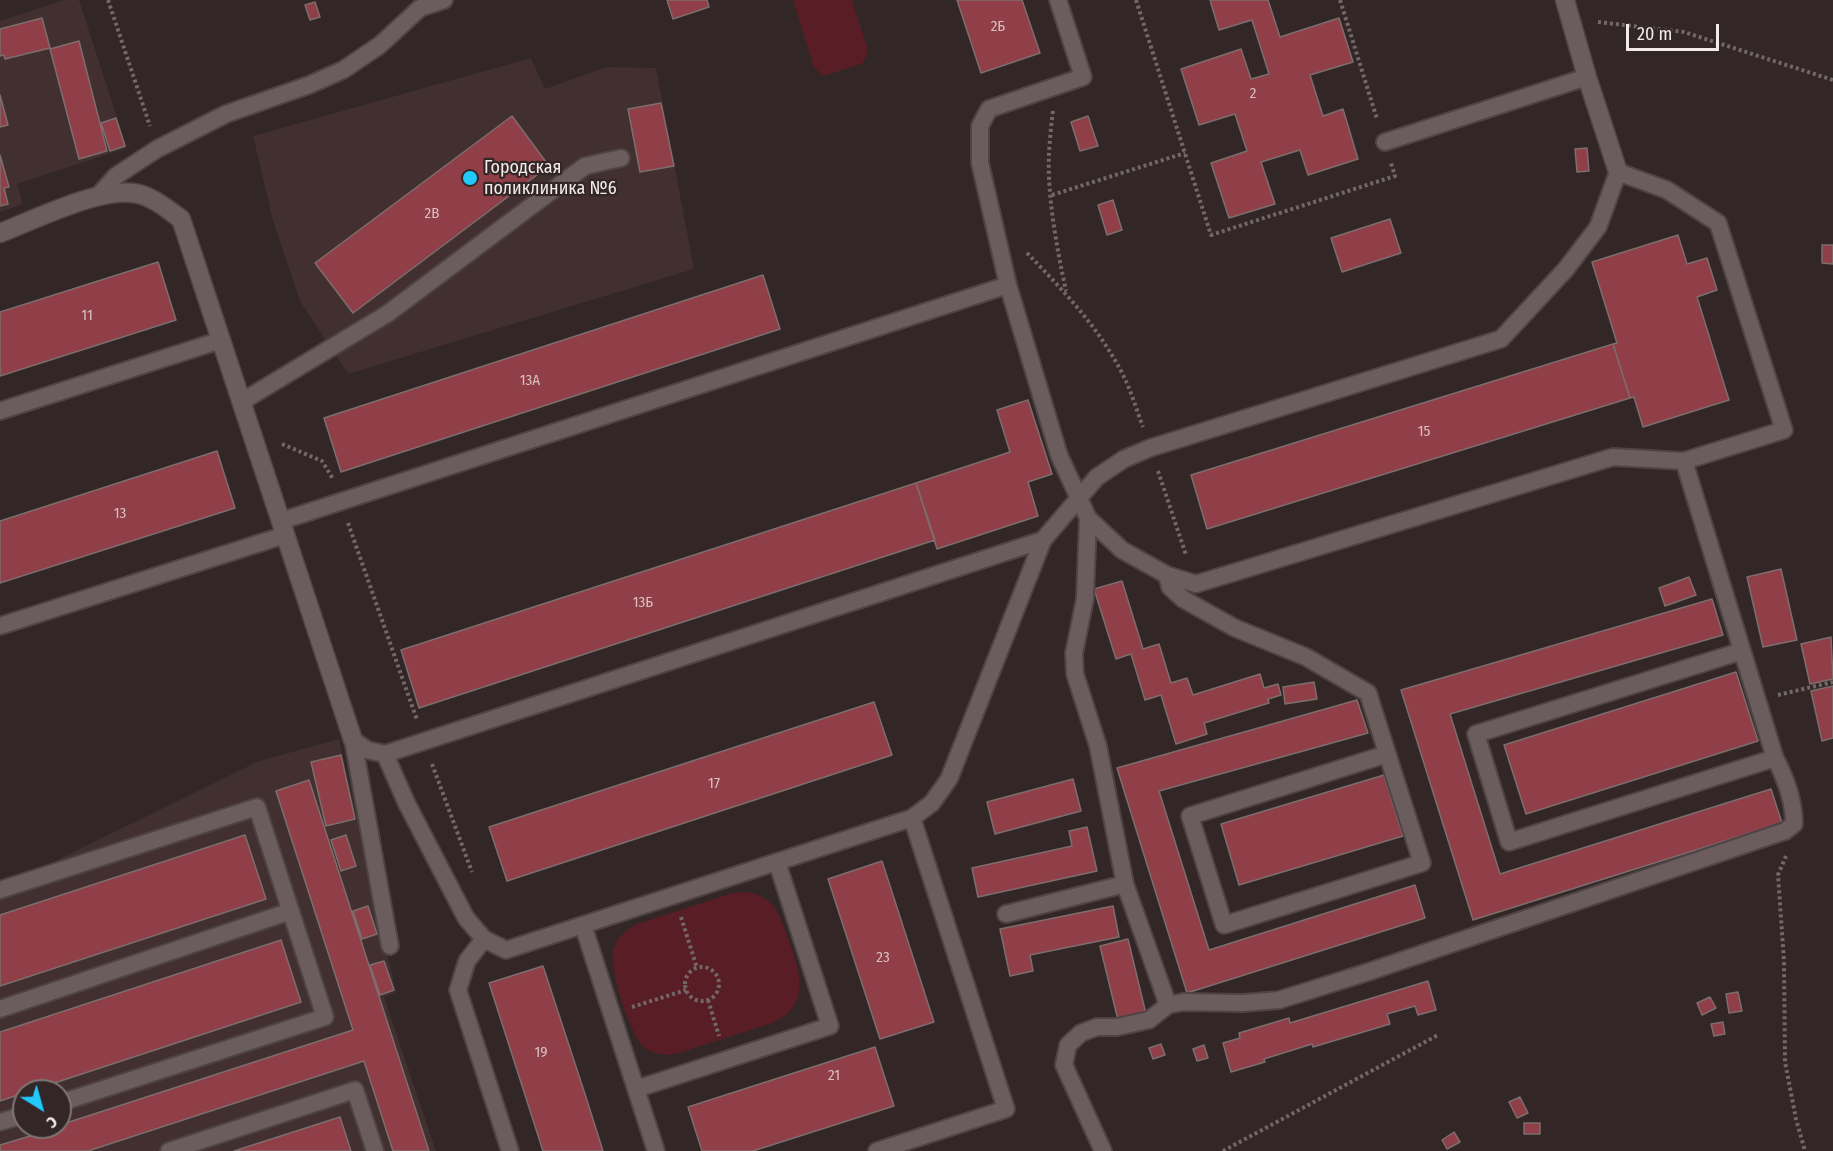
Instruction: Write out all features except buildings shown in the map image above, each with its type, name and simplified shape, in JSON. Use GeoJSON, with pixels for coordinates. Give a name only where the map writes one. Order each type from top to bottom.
{"type":"FeatureCollection","features":[{"type":"Feature","properties":{"kind":"street"},"geometry":{"type":"LineString","coordinates":[[1565,0],[1587,78],[1618,172]]}},
{"type":"Feature","properties":{"kind":"street"},"geometry":{"type":"LineString","coordinates":[[0,233],[99,195],[133,193],[160,204],[181,219],[352,740]]}},
{"type":"Feature","properties":{"kind":"lane"},"geometry":{"type":"LineString","coordinates":[[99,195],[116,176],[157,149],[226,114],[309,85],[343,70],[380,45],[418,4],[444,0]]}},
{"type":"Feature","properties":{"kind":"lane"},"geometry":{"type":"LineString","coordinates":[[1058,0],[1083,77],[989,109],[980,126],[980,163],[1008,285],[1059,455],[1088,518],[1085,599],[1074,653],[1075,675],[1098,746],[1125,884],[1168,1005]]}},
{"type":"Feature","properties":{"kind":"lane"},"geometry":{"type":"LineString","coordinates":[[1385,142],[1587,78]]}},
{"type":"Feature","properties":{"kind":"lane"},"geometry":{"type":"LineString","coordinates":[[241,402],[387,314],[585,166],[621,158]]}},
{"type":"Feature","properties":{"kind":"lane"},"geometry":{"type":"LineString","coordinates":[[385,754],[406,802],[466,918],[484,939],[506,950],[912,818],[932,803],[949,779],[1043,540],[1097,477],[1124,459],[1150,448],[1501,339],[1566,269],[1598,227],[1618,172],[1667,190],[1718,223],[1784,430],[1684,461],[1613,457],[1196,584],[1167,575],[1122,550],[1088,518]]}},
{"type":"Feature","properties":{"kind":"lane"},"geometry":{"type":"LineString","coordinates":[[0,626],[283,528],[340,502],[1008,285]]}},
{"type":"Feature","properties":{"kind":"lane"},"geometry":{"type":"LineString","coordinates":[[0,411],[221,340]]}},
{"type":"Feature","properties":{"kind":"lane"},"geometry":{"type":"LineString","coordinates":[[1103,1151],[1064,1065],[1068,1045],[1081,1033],[1097,1027],[1117,1027],[1149,1020],[1168,1005],[1183,1002],[1243,1003],[1279,1000],[1785,831],[1794,824],[1788,783],[1775,758],[1684,461]]}},
{"type":"Feature","properties":{"kind":"lane"},"geometry":{"type":"LineString","coordinates":[[352,740],[367,750],[385,754],[1043,540]]}},
{"type":"Feature","properties":{"kind":"lane"},"geometry":{"type":"LineString","coordinates":[[1167,575],[1170,587],[1183,599],[1235,628],[1306,657],[1368,693],[1388,754],[1422,863],[1224,925],[1190,816],[1388,754]]}},
{"type":"Feature","properties":{"kind":"lane"},"geometry":{"type":"LineString","coordinates":[[1742,651],[1476,734],[1502,820],[1509,842],[1775,758]]}},
{"type":"Feature","properties":{"kind":"lane"},"geometry":{"type":"LineString","coordinates":[[352,740],[390,946]]}},
{"type":"Feature","properties":{"kind":"lane"},"geometry":{"type":"LineString","coordinates":[[0,890],[257,807],[325,1017],[72,1099]]}},
{"type":"Feature","properties":{"kind":"lane"},"geometry":{"type":"LineString","coordinates":[[877,1151],[1006,1109],[912,818]]}},
{"type":"Feature","properties":{"kind":"lane"},"geometry":{"type":"LineString","coordinates":[[636,1089],[830,1026],[777,862]]}},
{"type":"Feature","properties":{"kind":"lane"},"geometry":{"type":"LineString","coordinates":[[1006,914],[1125,884]]}},
{"type":"Feature","properties":{"kind":"lane"},"geometry":{"type":"LineString","coordinates":[[0,1009],[291,911]]}},
{"type":"Feature","properties":{"kind":"lane"},"geometry":{"type":"LineString","coordinates":[[583,925],[657,1151]]}},
{"type":"Feature","properties":{"kind":"lane"},"geometry":{"type":"LineString","coordinates":[[484,939],[467,961],[458,990],[510,1151]]}},
{"type":"Feature","properties":{"kind":"lane"},"geometry":{"type":"LineString","coordinates":[[169,1151],[355,1090],[375,1151]]}},
{"type":"Feature","properties":{"kind":"path"},"geometry":{"type":"LineString","coordinates":[[108,0],[157,149]]}},
{"type":"Feature","properties":{"kind":"path"},"geometry":{"type":"LineString","coordinates":[[1136,0],[1211,235],[1395,176],[1340,0]]}},
{"type":"Feature","properties":{"kind":"path"},"geometry":{"type":"LineString","coordinates":[[1570,19],[1684,32],[1833,80]]}},
{"type":"Feature","properties":{"kind":"path"},"geometry":{"type":"LineString","coordinates":[[1061,85],[1053,107],[1049,155],[1056,246],[1066,292]]}},
{"type":"Feature","properties":{"kind":"path"},"geometry":{"type":"LineString","coordinates":[[1051,196],[1185,153]]}},
{"type":"Feature","properties":{"kind":"path"},"geometry":{"type":"LineString","coordinates":[[1024,250],[1066,292],[1115,359],[1126,382],[1150,448],[1196,584]]}},
{"type":"Feature","properties":{"kind":"path"},"geometry":{"type":"LineString","coordinates":[[250,431],[322,461],[330,473],[472,873]]}},
{"type":"Feature","properties":{"kind":"path"},"geometry":{"type":"LineString","coordinates":[[1757,700],[1833,682]]}},
{"type":"Feature","properties":{"kind":"path"},"geometry":{"type":"LineString","coordinates":[[1794,824],[1794,837],[1778,875],[1784,961],[1785,1062],[1805,1151]]}},
{"type":"Feature","properties":{"kind":"path"},"geometry":{"type":"LineString","coordinates":[[674,896],[697,968]]}},
{"type":"Feature","properties":{"kind":"path"},"geometry":{"type":"LineString","coordinates":[[697,968],[710,969],[719,979],[718,992],[708,1000],[695,999],[686,990],[687,976],[697,968]]}},
{"type":"Feature","properties":{"kind":"path"},"geometry":{"type":"LineString","coordinates":[[612,1013],[686,990]]}},
{"type":"Feature","properties":{"kind":"path"},"geometry":{"type":"LineString","coordinates":[[708,1000],[727,1060]]}},
{"type":"Feature","properties":{"kind":"path"},"geometry":{"type":"LineString","coordinates":[[1223,1151],[1438,1035]]}},
{"type":"Feature","properties":{"kind":"shaded area"},"geometry":{"type":"Polygon","coordinates":[[[64,0],[79,0],[127,148],[17,184],[23,204],[0,212],[0,21],[64,0]]]}},
{"type":"Feature","properties":{"kind":"shaded area"},"geometry":{"type":"Polygon","coordinates":[[[793,0],[852,0],[868,51],[863,63],[824,76],[814,68],[793,0]]]}},
{"type":"Feature","properties":{"kind":"shaded area","name":"Городская поликлиника №6"},"geometry":{"type":"Polygon","coordinates":[[[531,58],[545,89],[606,67],[656,68],[694,269],[348,374],[300,301],[273,221],[253,136],[531,58]]]}},
{"type":"Feature","properties":{"kind":"shaded area"},"geometry":{"type":"Polygon","coordinates":[[[339,739],[396,992],[384,997],[436,1151],[0,1151],[0,888],[259,761],[339,739]]]}},
{"type":"Feature","properties":{"kind":"shaded area"},"geometry":{"type":"Polygon","coordinates":[[[733,893],[757,894],[774,907],[796,960],[800,989],[789,1013],[775,1022],[679,1053],[661,1054],[648,1050],[638,1040],[617,986],[613,960],[616,942],[637,924],[733,893]]]}},
{"type":"Feature","properties":{"kind":"place","name":"Городская поликлиника №6"},"geometry":{"type":"Point","coordinates":[470,178]}}]}
